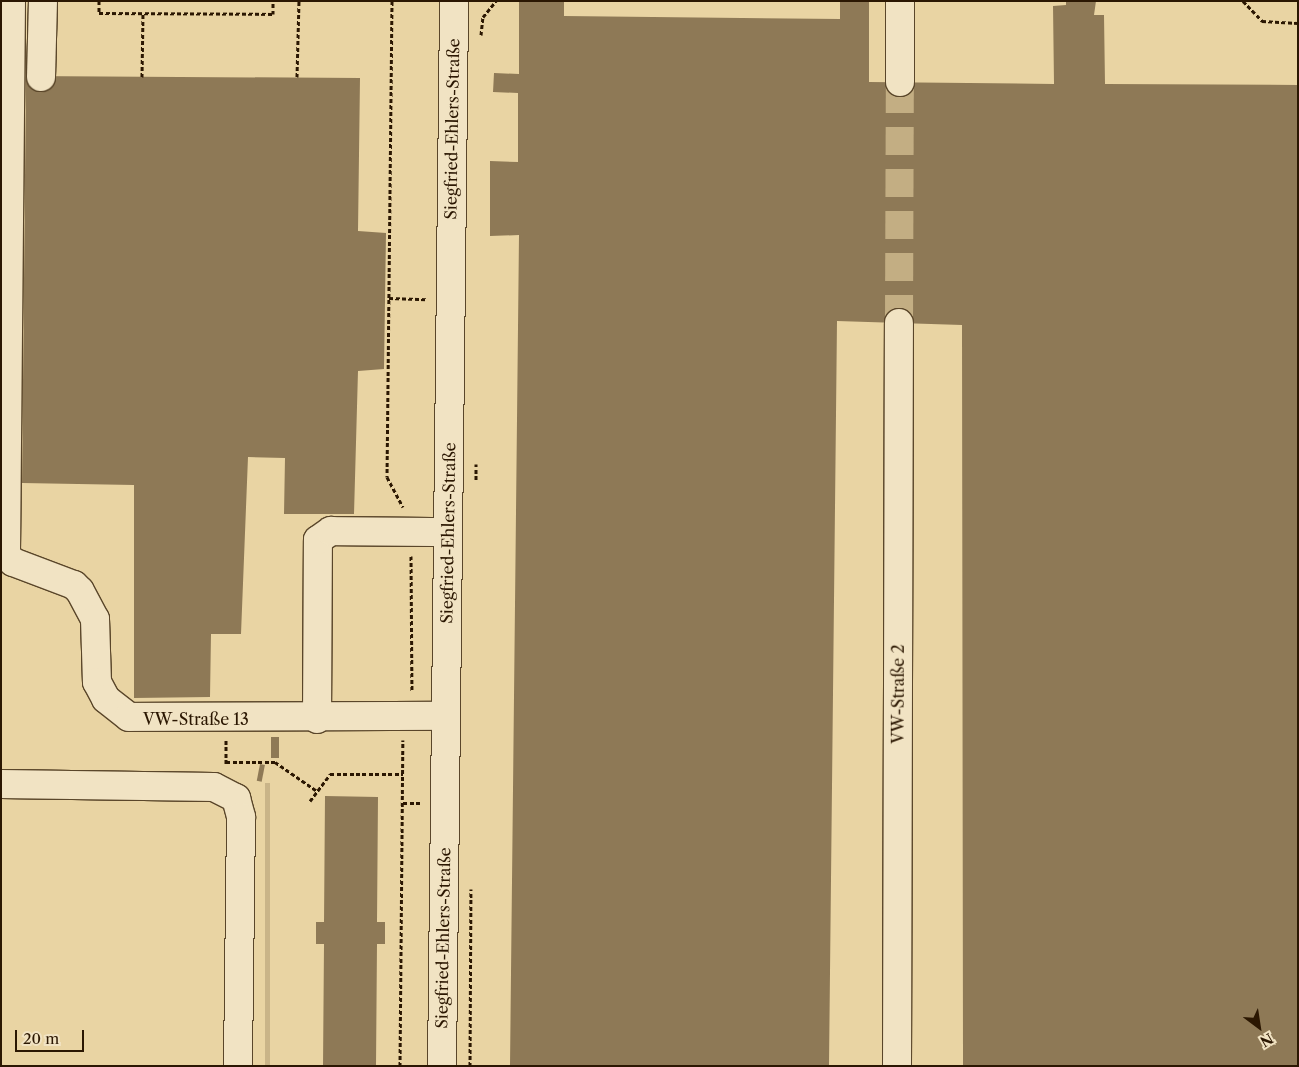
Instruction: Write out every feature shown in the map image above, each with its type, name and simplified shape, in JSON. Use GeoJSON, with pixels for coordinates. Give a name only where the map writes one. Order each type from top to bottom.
{"type":"FeatureCollection","features":[{"type":"Feature","properties":{"kind":"street","name":"VW-Straße 13"},"geometry":{"type":"LineString","coordinates":[[11,1],[6,555],[13,562],[74,585],[80,591],[95,619],[97,682],[106,699],[124,714],[139,719],[316,719],[446,716]]}},
{"type":"Feature","properties":{"kind":"street"},"geometry":{"type":"LineString","coordinates":[[41,77],[43,1]]}},
{"type":"Feature","properties":{"kind":"street","name":"Siegfried-Ehlers-Straße"},"geometry":{"type":"LineString","coordinates":[[442,1066],[454,1]]}},
{"type":"Feature","properties":{"kind":"street"},"geometry":{"type":"LineString","coordinates":[[900,1],[900,82]]}},
{"type":"Feature","properties":{"kind":"street","name":"VW-Straße 2"},"geometry":{"type":"LineString","coordinates":[[897,1066],[899,323]]}},
{"type":"Feature","properties":{"kind":"street"},"geometry":{"type":"LineString","coordinates":[[316,719],[318,540],[331,531],[447,532]]}},
{"type":"Feature","properties":{"kind":"street"},"geometry":{"type":"LineString","coordinates":[[1,784],[214,787],[236,798],[241,817],[238,1066]]}},
{"type":"Feature","properties":{"kind":"path"},"geometry":{"type":"LineString","coordinates":[[99,1],[99,13],[273,14],[273,1]]}},
{"type":"Feature","properties":{"kind":"path"},"geometry":{"type":"LineString","coordinates":[[296,78],[299,1]]}},
{"type":"Feature","properties":{"kind":"path"},"geometry":{"type":"LineString","coordinates":[[1243,1],[1262,21],[1298,23]]}},
{"type":"Feature","properties":{"kind":"path"},"geometry":{"type":"LineString","coordinates":[[142,77],[143,13]]}},
{"type":"Feature","properties":{"kind":"path"},"geometry":{"type":"LineString","coordinates":[[226,762],[275,762],[317,791]]}},
{"type":"Feature","properties":{"kind":"path"},"geometry":{"type":"LineString","coordinates":[[310,801],[330,774],[403,774]]}},
{"type":"Feature","properties":{"kind":"shaded area"},"geometry":{"type":"Polygon","coordinates":[[[265,783],[270,783],[270,1066],[265,1066],[265,783]]]}},
{"type":"Feature","properties":{"kind":"building"},"geometry":{"type":"Polygon","coordinates":[[[519,1],[564,1],[564,16],[840,19],[840,1],[869,1],[869,82],[1054,84],[1053,6],[1066,5],[1066,1],[1096,1],[1094,15],[1104,15],[1105,84],[1298,85],[1298,1066],[963,1066],[962,325],[837,321],[829,1066],[510,1066],[519,235],[490,236],[490,161],[518,162],[518,93],[493,92],[494,73],[519,74],[519,1]]]}},
{"type":"Feature","properties":{"kind":"building"},"geometry":{"type":"Polygon","coordinates":[[[26,76],[360,78],[358,231],[386,233],[384,369],[358,371],[354,514],[284,514],[285,458],[248,457],[241,634],[211,634],[210,697],[134,698],[134,485],[22,483],[26,76]]]}},
{"type":"Feature","properties":{"kind":"building"},"geometry":{"type":"Polygon","coordinates":[[[271,737],[279,737],[279,758],[271,758],[271,737]]]}},
{"type":"Feature","properties":{"kind":"building"},"geometry":{"type":"Polygon","coordinates":[[[260,764],[265,765],[262,782],[257,781],[260,764]]]}},
{"type":"Feature","properties":{"kind":"building"},"geometry":{"type":"Polygon","coordinates":[[[325,796],[378,797],[377,922],[385,922],[385,944],[377,944],[376,1066],[323,1066],[324,944],[316,944],[316,922],[324,922],[325,796]]]}},
{"type":"Feature","properties":{"kind":"tunnel"},"geometry":{"type":"LineString","coordinates":[[899,323],[900,82]]}}]}
